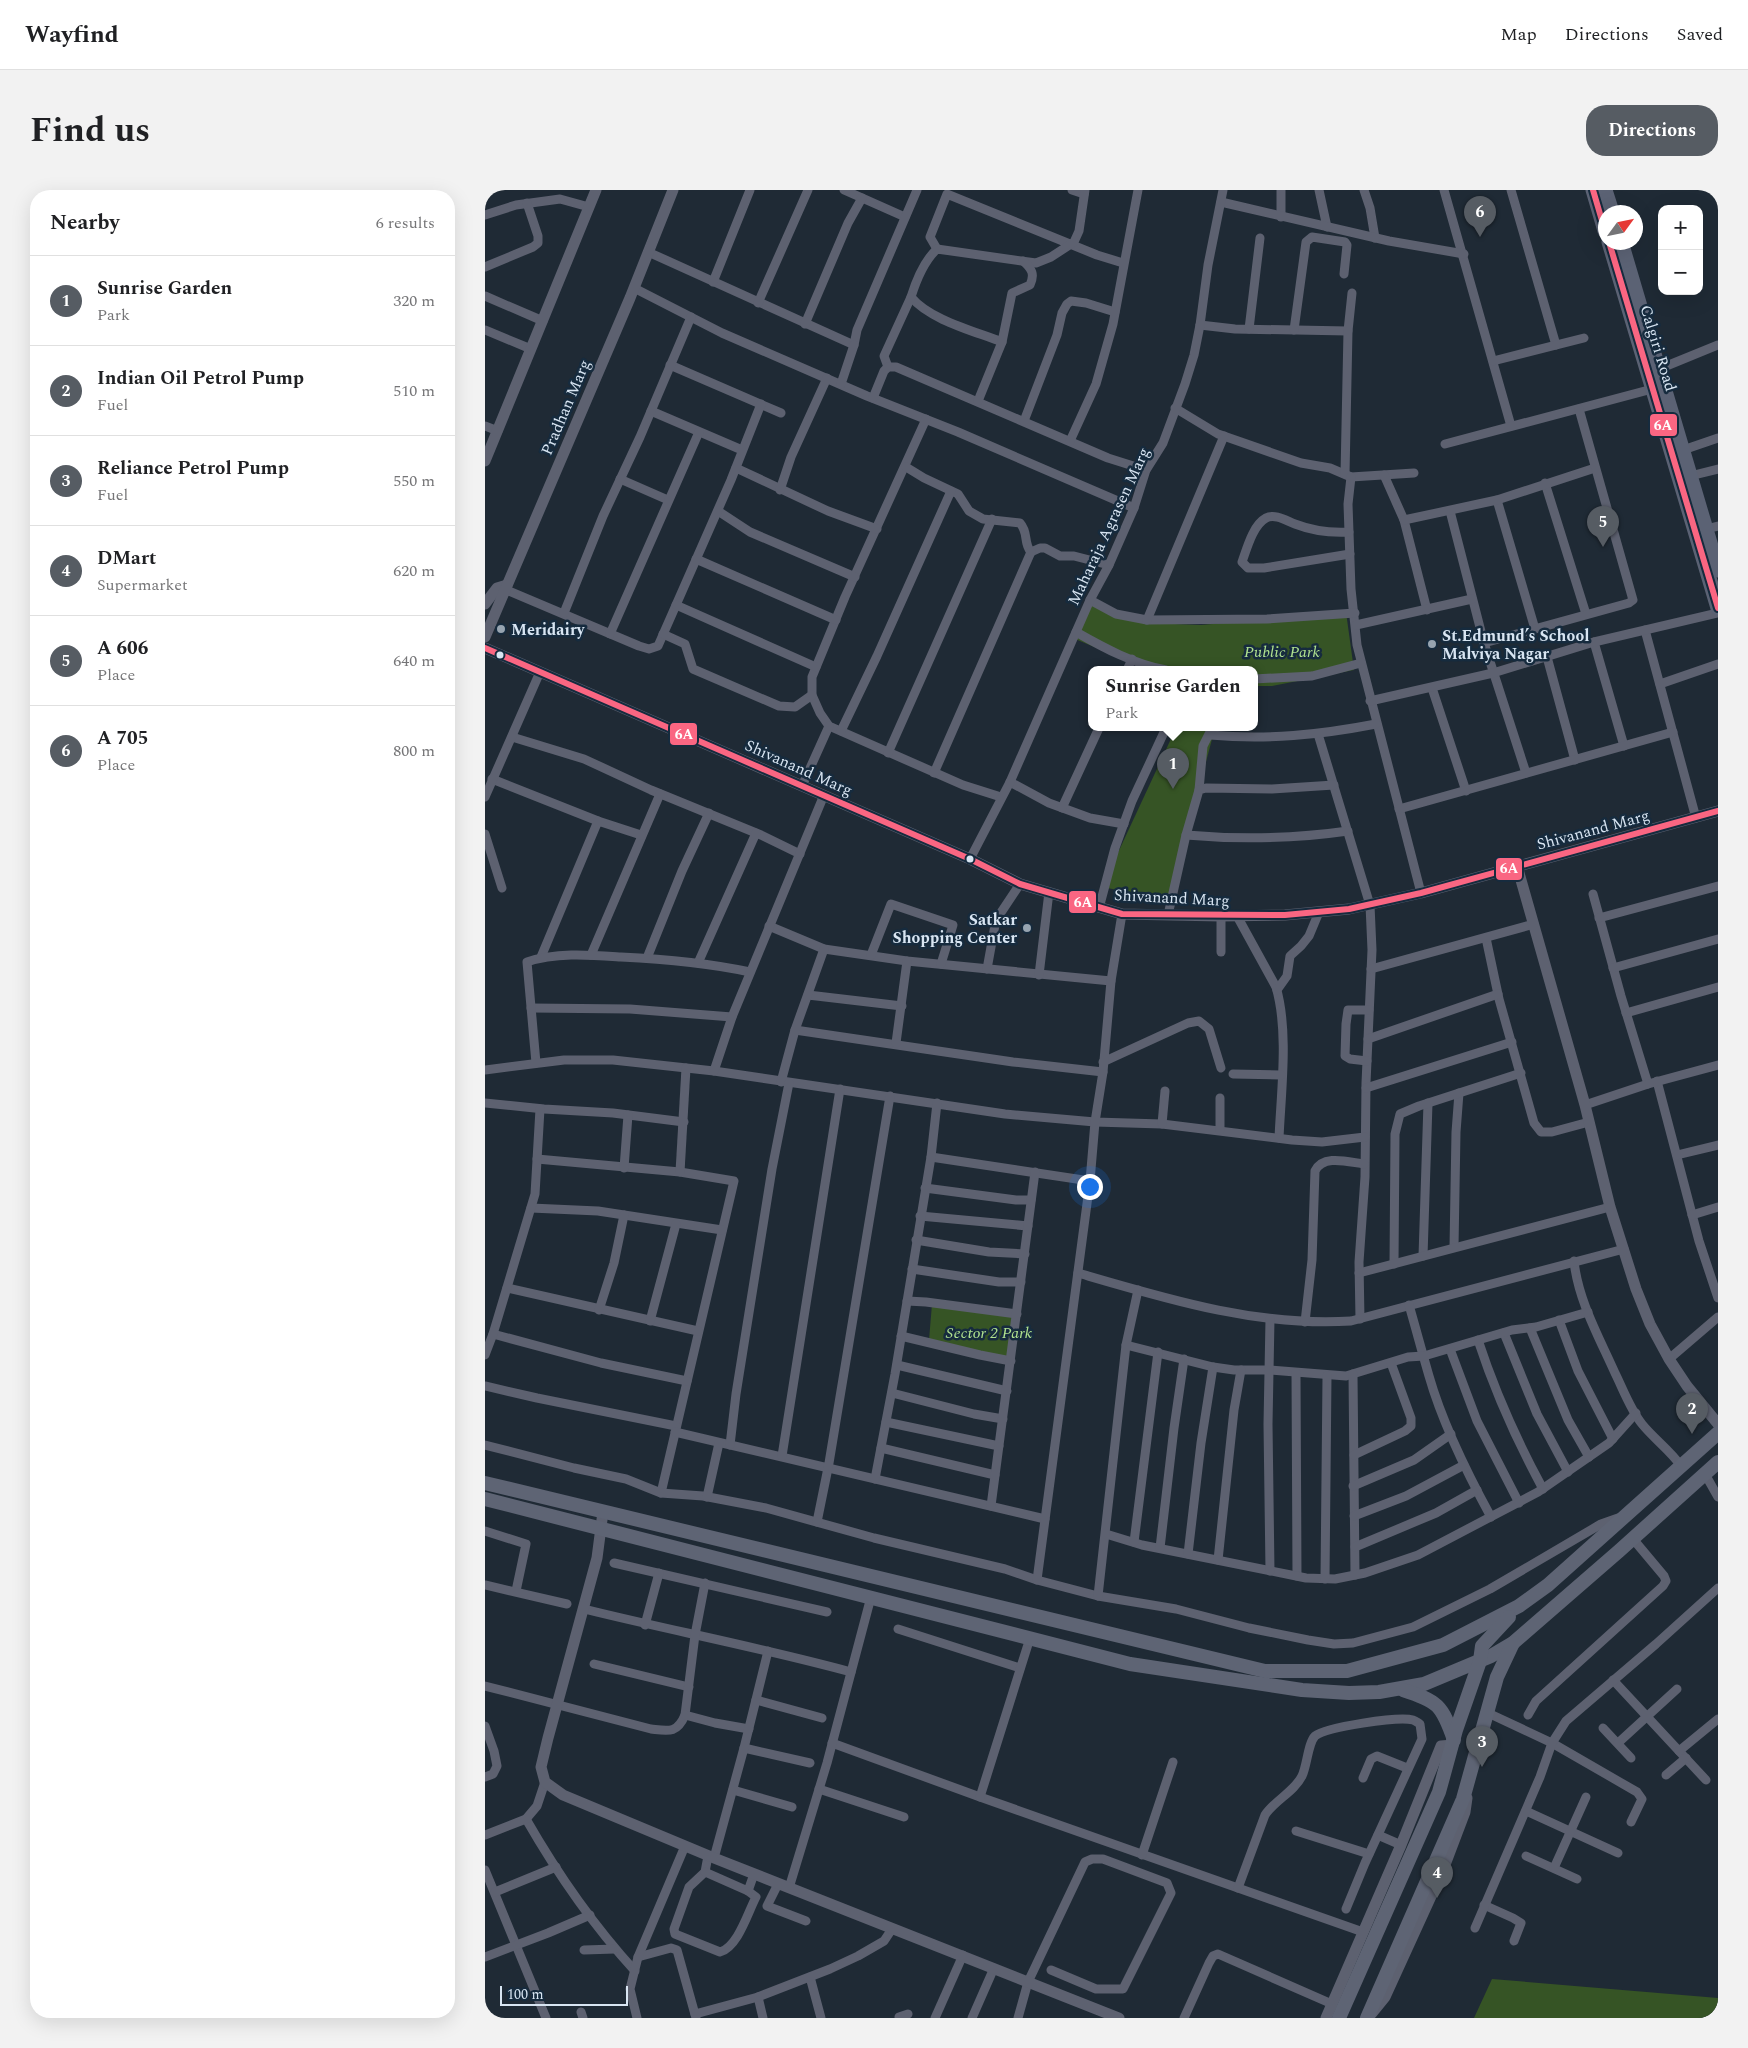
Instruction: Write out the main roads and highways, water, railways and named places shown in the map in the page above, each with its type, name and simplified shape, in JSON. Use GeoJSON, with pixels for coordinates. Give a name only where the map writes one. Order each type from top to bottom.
{"type":"FeatureCollection","features":[{"type":"Feature","properties":{"kind":"main road"},"geometry":{"type":"LineString","coordinates":[[1593,190],[1598,207]]}},
{"type":"Feature","properties":{"kind":"main road"},"geometry":{"type":"LineString","coordinates":[[1605,190],[1610,205]]}},
{"type":"Feature","properties":{"kind":"main road","name":"Calgiri Road"},"geometry":{"type":"LineString","coordinates":[[1612,250],[1659,388],[1683,450],[1690,476],[1712,527],[1718,570]]}},
{"type":"Feature","properties":{"kind":"main road","name":"Calgiri Road"},"geometry":{"type":"LineString","coordinates":[[1623,250],[1659,369],[1659,388],[1718,608]]}},
{"type":"Feature","properties":{"kind":"main road"},"geometry":{"type":"LineString","coordinates":[[485,1484],[1265,1671],[1347,1671],[1415,1654],[1459,1638],[1519,1606],[1548,1585],[1718,1433]]}},
{"type":"Feature","properties":{"kind":"main road"},"geometry":{"type":"LineString","coordinates":[[485,1499],[1130,1664],[1302,1690],[1349,1693],[1400,1689],[1438,1679],[1484,1654],[1513,1643],[1718,1462]]}},
{"type":"Feature","properties":{"kind":"main road"},"geometry":{"type":"LineString","coordinates":[[1339,2018],[1439,1792],[1473,1678],[1484,1654],[1487,1638],[1519,1606]]}},
{"type":"Feature","properties":{"kind":"main road"},"geometry":{"type":"LineString","coordinates":[[1459,1638],[1484,1654],[1497,1677]]}},
{"type":"Feature","properties":{"kind":"main road"},"geometry":{"type":"LineString","coordinates":[[1367,2018],[1463,1799],[1497,1677],[1513,1643]]}},
{"type":"Feature","properties":{"kind":"main road"},"geometry":{"type":"LineString","coordinates":[[1400,1689],[1426,1697],[1437,1705],[1447,1721],[1453,1743]]}},
{"type":"Feature","properties":{"kind":"main road"},"geometry":{"type":"LineString","coordinates":[[1439,1792],[1463,1799]]}},
{"type":"Feature","properties":{"kind":"place","name":"A 705"},"geometry":{"type":"Point","coordinates":[1480,237]}},
{"type":"Feature","properties":{"kind":"place","name":"A 606"},"geometry":{"type":"Point","coordinates":[1603,547]}},
{"type":"Feature","properties":{"kind":"place","name":"Meridairy"},"geometry":{"type":"Point","coordinates":[501,629]}},
{"type":"Feature","properties":{"kind":"place","name":"St.Edmund’s School Malviya Nagar"},"geometry":{"type":"Point","coordinates":[1432,644]}},
{"type":"Feature","properties":{"kind":"place","name":"Sunrise Garden"},"geometry":{"type":"Point","coordinates":[1173,789]}},
{"type":"Feature","properties":{"kind":"place","name":"Satkar Shopping Center"},"geometry":{"type":"Point","coordinates":[1027,928]}},
{"type":"Feature","properties":{"kind":"place","name":"Indian Oil Petrol Pump"},"geometry":{"type":"Point","coordinates":[1692,1434]}},
{"type":"Feature","properties":{"kind":"place","name":"Reliance Petrol Pump"},"geometry":{"type":"Point","coordinates":[1482,1767]}},
{"type":"Feature","properties":{"kind":"place","name":"DMart"},"geometry":{"type":"Point","coordinates":[1437,1898]}},
{"type":"Feature","properties":{"kind":"park label","name":"Public Park"},"geometry":{"type":"Point","coordinates":[1282,651]}},
{"type":"Feature","properties":{"kind":"park label","name":"Sector 2 Park"},"geometry":{"type":"Point","coordinates":[989,1332]}}]}
